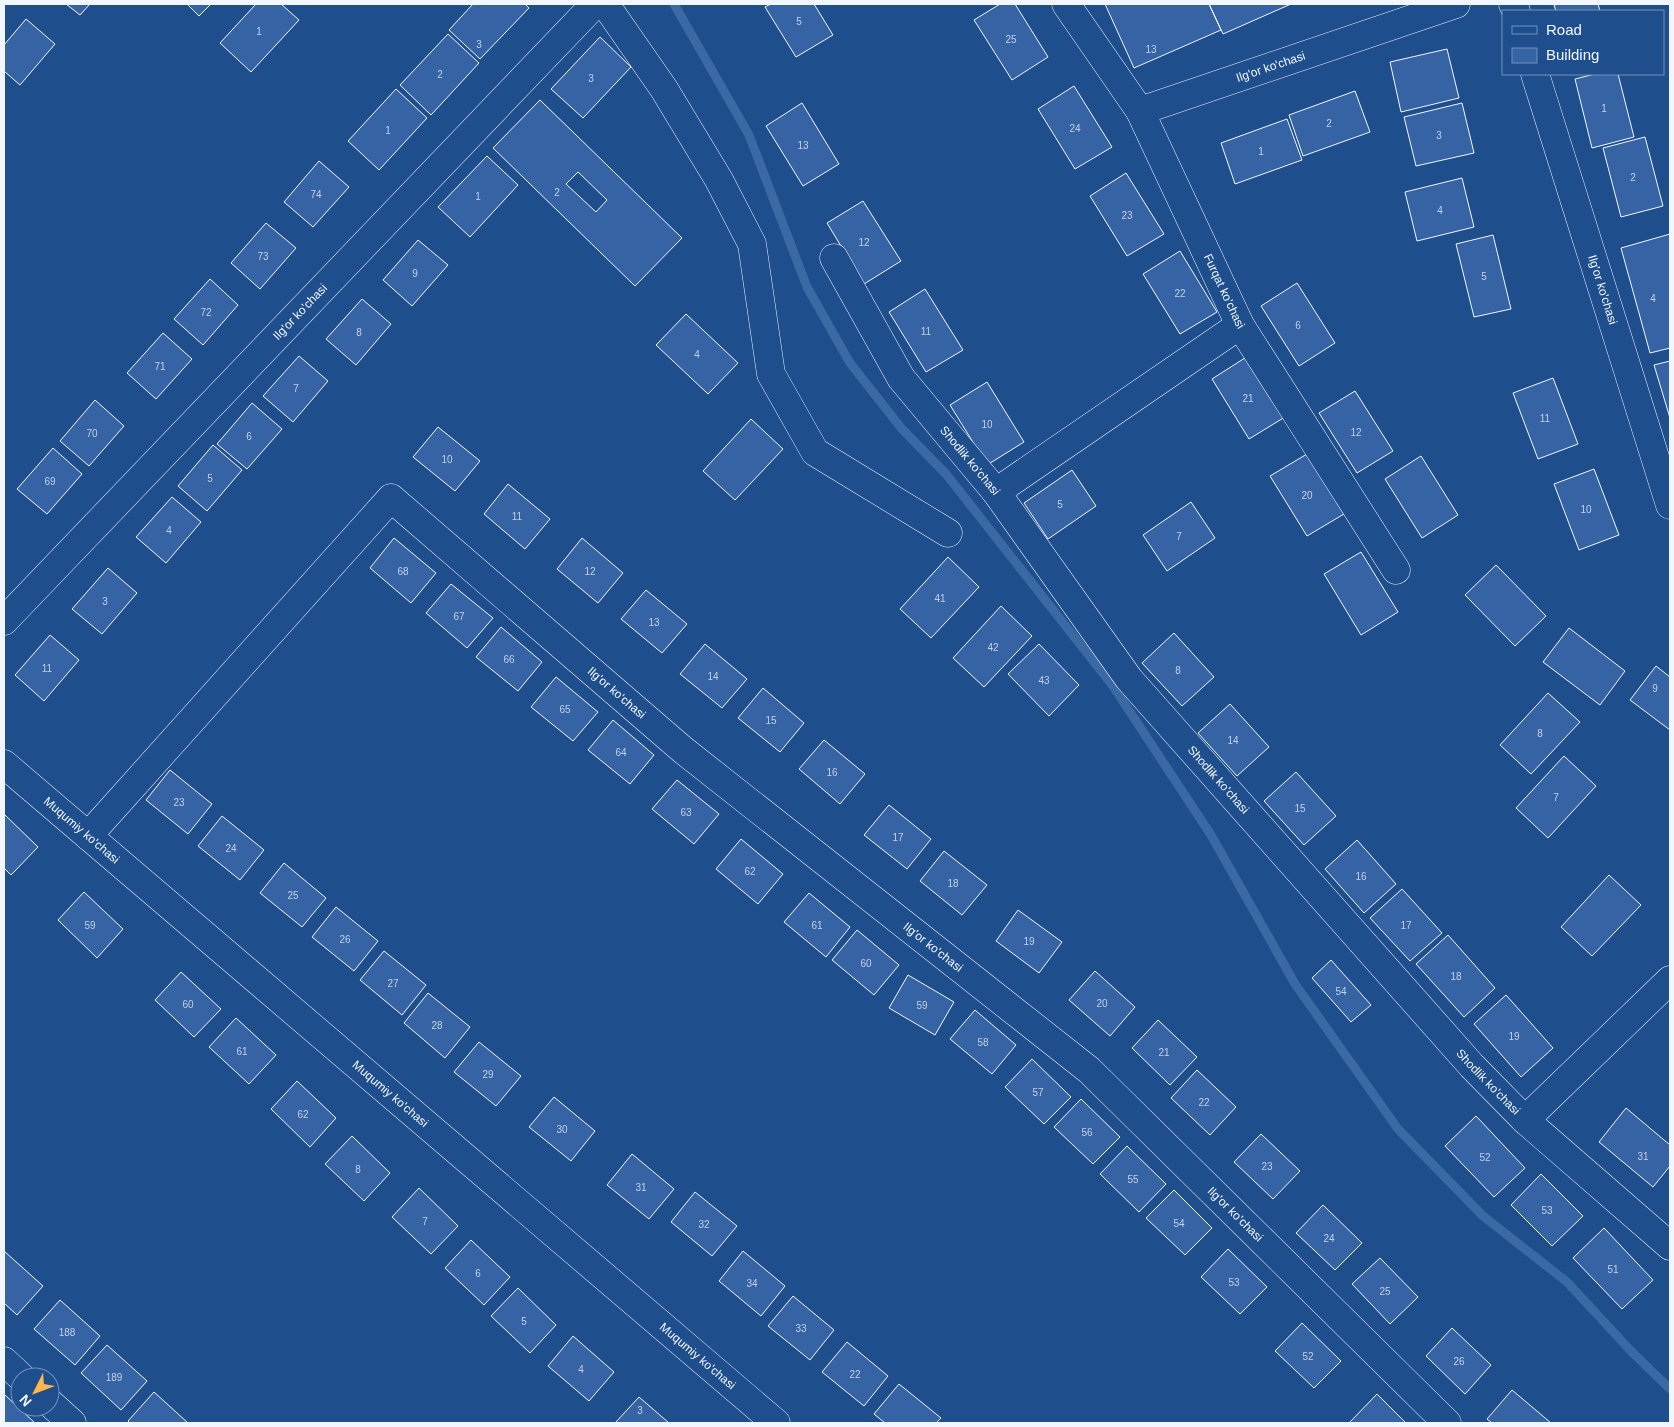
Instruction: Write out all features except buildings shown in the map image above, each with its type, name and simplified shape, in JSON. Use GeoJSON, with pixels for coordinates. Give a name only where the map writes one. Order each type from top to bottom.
{"type":"FeatureCollection","features":[{"type":"Feature","properties":{"kind":"street","name":"Ilg'or ko'chasi"},"geometry":{"type":"LineString","coordinates":[[4,621],[595,4]]}},
{"type":"Feature","properties":{"kind":"street"},"geometry":{"type":"LineString","coordinates":[[605,4],[664,89],[719,180],[752,244],[772,374],[815,452],[948,534]]}},
{"type":"Feature","properties":{"kind":"street","name":"Furqat ko'chasi"},"geometry":{"type":"LineString","coordinates":[[1066,4],[1140,111],[1240,325],[1396,570]]}},
{"type":"Feature","properties":{"kind":"street","name":"Ilg'or ko'chasi"},"geometry":{"type":"LineString","coordinates":[[1140,111],[1456,4]]}},
{"type":"Feature","properties":{"kind":"street","name":"Ilg'or ko'chasi"},"geometry":{"type":"LineString","coordinates":[[1535,75],[1670,506]]}},
{"type":"Feature","properties":{"kind":"street","name":"Shodlik ko'chasi"},"geometry":{"type":"LineString","coordinates":[[834,258],[900,378],[996,492],[1129,679],[1472,1066],[1526,1120],[1670,1246]]}},
{"type":"Feature","properties":{"kind":"street"},"geometry":{"type":"LineString","coordinates":[[996,492],[1240,325]]}},
{"type":"Feature","properties":{"kind":"street","name":"Ilg'or ko'chasi"},"geometry":{"type":"LineString","coordinates":[[88,836],[391,498],[683,750],[1089,1070],[1447,1423]]}},
{"type":"Feature","properties":{"kind":"street","name":"Muqumiy ko'chasi"},"geometry":{"type":"LineString","coordinates":[[4,764],[769,1421]]}},
{"type":"Feature","properties":{"kind":"street"},"geometry":{"type":"LineString","coordinates":[[1526,1120],[1670,980]]}},
{"type":"Feature","properties":{"kind":"street"},"geometry":{"type":"LineString","coordinates":[[60,1412],[72,1423]]}},
{"type":"Feature","properties":{"kind":"waterway"},"geometry":{"type":"LineString","coordinates":[[674,4],[749,135],[807,287],[850,363],[902,429],[946,474],[1113,686],[1211,835],[1295,984],[1398,1129],[1483,1216],[1567,1282],[1631,1351],[1670,1389]]}}]}
